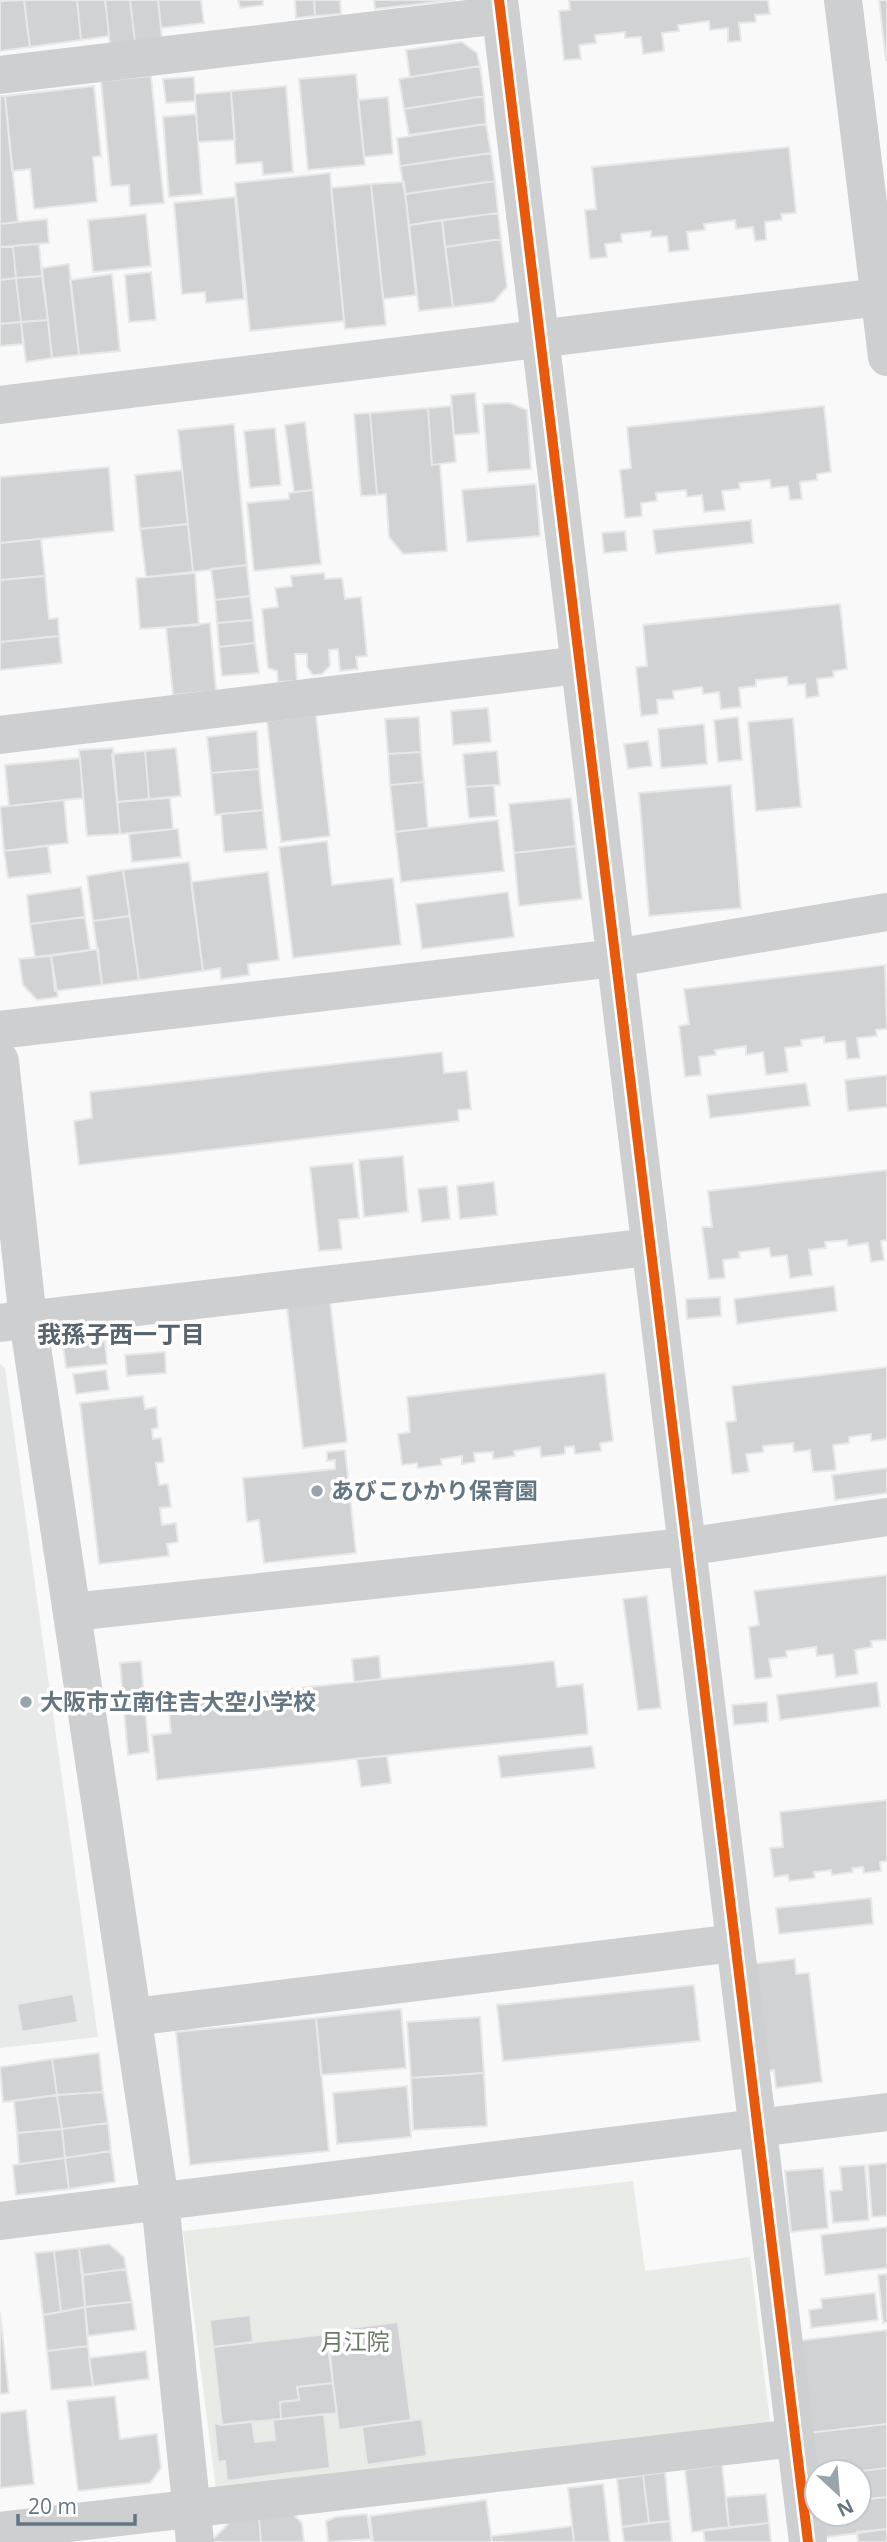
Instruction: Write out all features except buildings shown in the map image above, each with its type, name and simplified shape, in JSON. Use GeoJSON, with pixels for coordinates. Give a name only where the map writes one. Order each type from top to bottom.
{"type":"FeatureCollection","features":[{"type":"Feature","properties":{"kind":"street"},"geometry":{"type":"LineString","coordinates":[[843,0],[883,296],[887,357]]}},
{"type":"Feature","properties":{"kind":"street"},"geometry":{"type":"LineString","coordinates":[[0,75],[500,7],[808,2542]]}},
{"type":"Feature","properties":{"kind":"street"},"geometry":{"type":"LineString","coordinates":[[0,405],[883,296]]}},
{"type":"Feature","properties":{"kind":"street"},"geometry":{"type":"LineString","coordinates":[[0,735],[579,665]]}},
{"type":"Feature","properties":{"kind":"street"},"geometry":{"type":"LineString","coordinates":[[0,1030],[615,958],[887,912]]}},
{"type":"Feature","properties":{"kind":"street"},"geometry":{"type":"LineString","coordinates":[[0,1062],[14,1321],[72,1612],[133,2017],[160,2201],[193,2526]]}},
{"type":"Feature","properties":{"kind":"street"},"geometry":{"type":"LineString","coordinates":[[14,1321],[649,1247]]}},
{"type":"Feature","properties":{"kind":"street"},"geometry":{"type":"LineString","coordinates":[[72,1612],[685,1547],[887,1517]]}},
{"type":"Feature","properties":{"kind":"street"},"geometry":{"type":"LineString","coordinates":[[133,2017],[734,1942]]}},
{"type":"Feature","properties":{"kind":"street"},"geometry":{"type":"LineString","coordinates":[[0,2221],[887,2112]]}},
{"type":"Feature","properties":{"kind":"street"},"geometry":{"type":"LineString","coordinates":[[0,2531],[193,2526],[795,2438]]}},
{"type":"Feature","properties":{"kind":"shaded area","name":"大阪市立南住吉大空小学校"},"geometry":{"type":"Polygon","coordinates":[[[0,1364],[5,1368],[98,2037],[0,2048],[0,1364]]]}},
{"type":"Feature","properties":{"kind":"green space","name":"月江院"},"geometry":{"type":"Polygon","coordinates":[[[633,2181],[645,2271],[750,2257],[770,2422],[216,2489],[183,2231],[633,2181]]]}},
{"type":"Feature","properties":{"kind":"cycle path"},"geometry":{"type":"LineString","coordinates":[[499,0],[808,2542]]}},
{"type":"Feature","properties":{"kind":"place","name":"あびこひかり保育園"},"geometry":{"type":"Point","coordinates":[317,1491]}},
{"type":"Feature","properties":{"kind":"place","name":"大阪市立南住吉大空小学校"},"geometry":{"type":"Point","coordinates":[26,1702]}},
{"type":"Feature","properties":{"kind":"district","name":"我孫子西一丁目"},"geometry":{"type":"Point","coordinates":[121,1335]}}]}
